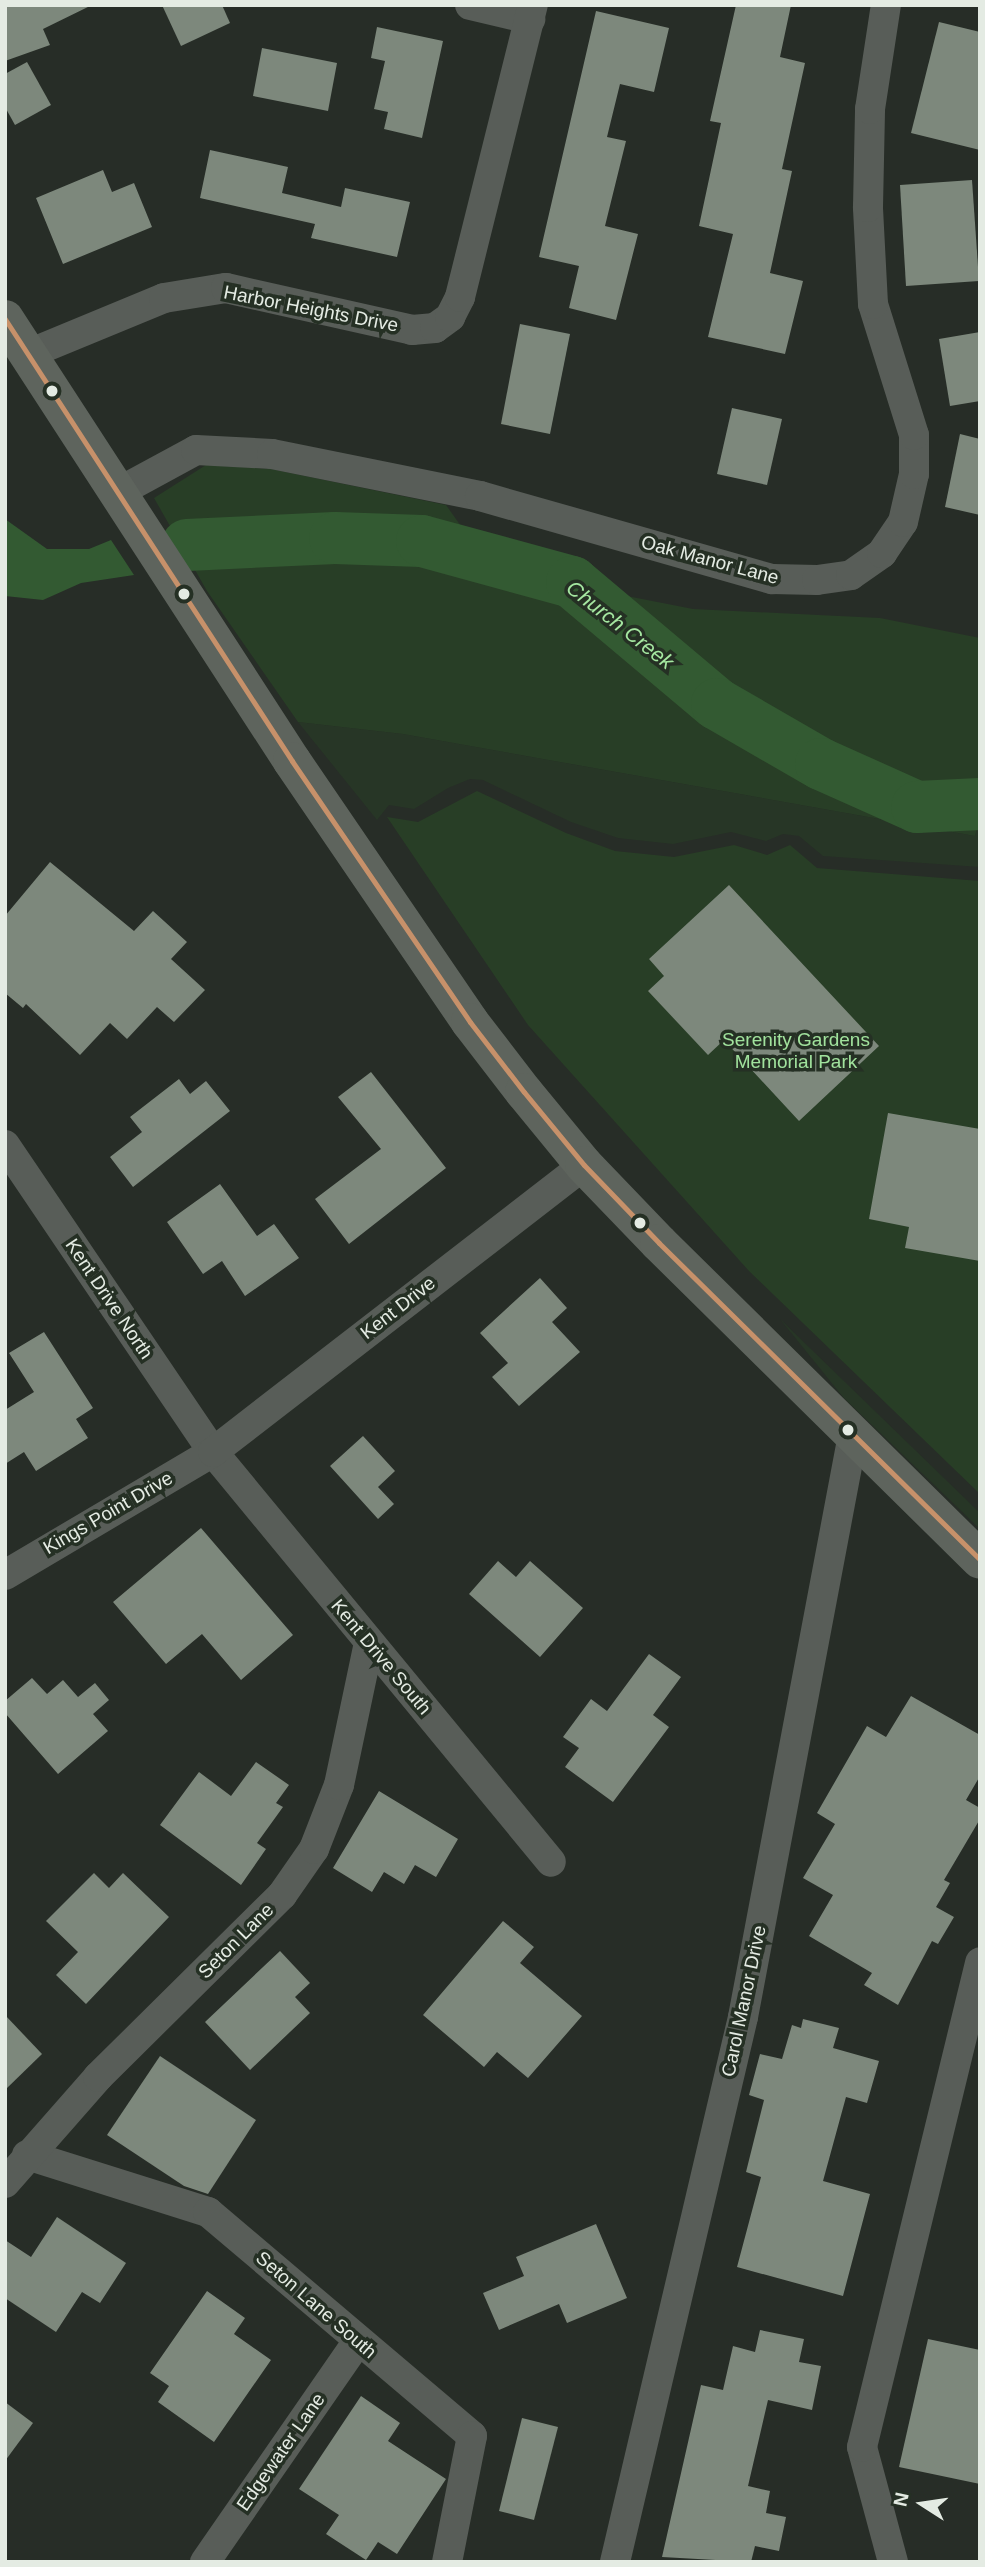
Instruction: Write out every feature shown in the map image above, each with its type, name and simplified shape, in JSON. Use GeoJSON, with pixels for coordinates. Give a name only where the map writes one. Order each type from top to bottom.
{"type":"FeatureCollection","features":[{"type":"Feature","properties":{"kind":"street"},"geometry":{"type":"LineString","coordinates":[[470,5],[531,12]]}},
{"type":"Feature","properties":{"kind":"street","name":"Oak Manor Lane"},"geometry":{"type":"LineString","coordinates":[[115,494],[196,450],[272,454],[480,496],[772,579],[817,580],[850,575],[882,553],[903,522],[914,474],[914,435],[873,304],[868,207],[870,109],[886,5]]}},
{"type":"Feature","properties":{"kind":"street","name":"Harbor Heights Drive"},"geometry":{"type":"LineString","coordinates":[[26,355],[164,298],[226,288],[412,330],[435,328],[450,317],[460,297],[531,12]]}},
{"type":"Feature","properties":{"kind":"street"},"geometry":{"type":"LineString","coordinates":[[5,319],[115,494],[470,1022],[583,1165],[980,1560]]}},
{"type":"Feature","properties":{"kind":"street","name":"Kent Drive North"},"geometry":{"type":"LineString","coordinates":[[5,1145],[213,1452]]}},
{"type":"Feature","properties":{"kind":"street","name":"Kent Drive"},"geometry":{"type":"LineString","coordinates":[[213,1452],[583,1165]]}},
{"type":"Feature","properties":{"kind":"street","name":"Carol Manor Drive"},"geometry":{"type":"LineString","coordinates":[[615,2562],[743,2017],[853,1435]]}},
{"type":"Feature","properties":{"kind":"street","name":"Kings Point Drive"},"geometry":{"type":"LineString","coordinates":[[5,1575],[213,1452]]}},
{"type":"Feature","properties":{"kind":"street","name":"Kent Drive South"},"geometry":{"type":"LineString","coordinates":[[213,1452],[551,1862]]}},
{"type":"Feature","properties":{"kind":"street","name":"Seton Lane"},"geometry":{"type":"LineString","coordinates":[[5,2183],[98,2077],[282,1895],[306,1860],[339,1785],[369,1643]]}},
{"type":"Feature","properties":{"kind":"street"},"geometry":{"type":"LineString","coordinates":[[893,2562],[862,2447],[980,1962]]}},
{"type":"Feature","properties":{"kind":"street","name":"Seton Lane South"},"geometry":{"type":"LineString","coordinates":[[27,2155],[208,2212],[472,2437],[447,2562]]}},
{"type":"Feature","properties":{"kind":"street","name":"Edgewater Lane"},"geometry":{"type":"LineString","coordinates":[[205,2562],[358,2342]]}},
{"type":"Feature","properties":{"kind":"shaded area"},"geometry":{"type":"Polygon","coordinates":[[[5,519],[47,549],[89,549],[111,540],[134,575],[81,583],[43,600],[5,596],[5,519]]]}},
{"type":"Feature","properties":{"kind":"shaded area"},"geometry":{"type":"Polygon","coordinates":[[[298,722],[403,734],[975,836],[980,818],[980,867],[823,856],[799,836],[783,834],[766,841],[731,832],[673,844],[618,838],[571,822],[483,780],[470,779],[448,788],[414,809],[389,805],[377,820],[298,722]]]}},
{"type":"Feature","properties":{"kind":"shaded area"},"geometry":{"type":"Polygon","coordinates":[[[780,1319],[980,1513],[980,1529],[843,1397],[780,1319]]]}},
{"type":"Feature","properties":{"kind":"green space"},"geometry":{"type":"Polygon","coordinates":[[[206,465],[271,469],[446,505],[478,550],[581,587],[693,609],[880,618],[980,638],[980,818],[975,836],[403,734],[298,722],[207,591],[154,498],[206,465]]]}},
{"type":"Feature","properties":{"kind":"green space","name":"Serenity Gardens Memorial Park"},"geometry":{"type":"Polygon","coordinates":[[[477,791],[566,833],[615,851],[674,857],[734,845],[767,855],[790,845],[817,868],[980,881],[980,1494],[749,1271],[528,1025],[387,817],[418,822],[477,791]]]}},
{"type":"Feature","properties":{"kind":"building"},"geometry":{"type":"Polygon","coordinates":[[[5,5],[92,5],[43,29],[50,45],[5,61],[5,5]]]}},
{"type":"Feature","properties":{"kind":"building"},"geometry":{"type":"Polygon","coordinates":[[[162,5],[222,5],[230,23],[181,46],[162,5]]]}},
{"type":"Feature","properties":{"kind":"building"},"geometry":{"type":"Polygon","coordinates":[[[736,5],[791,5],[780,57],[805,63],[782,169],[792,171],[770,273],[803,281],[785,354],[708,337],[733,234],[699,226],[721,123],[710,121],[736,5]]]}},
{"type":"Feature","properties":{"kind":"building"},"geometry":{"type":"Polygon","coordinates":[[[596,11],[669,28],[654,92],[620,84],[607,137],[626,141],[605,226],[638,234],[616,320],[569,308],[579,266],[539,257],[596,11]]]}},
{"type":"Feature","properties":{"kind":"building"},"geometry":{"type":"Polygon","coordinates":[[[939,22],[980,32],[980,150],[911,133],[939,22]]]}},
{"type":"Feature","properties":{"kind":"building"},"geometry":{"type":"Polygon","coordinates":[[[377,27],[443,41],[422,138],[384,129],[388,112],[374,109],[385,61],[371,58],[377,27]]]}},
{"type":"Feature","properties":{"kind":"building"},"geometry":{"type":"Polygon","coordinates":[[[262,48],[337,63],[328,111],[253,96],[262,48]]]}},
{"type":"Feature","properties":{"kind":"building"},"geometry":{"type":"Polygon","coordinates":[[[27,62],[51,105],[15,125],[5,107],[5,74],[27,62]]]}},
{"type":"Feature","properties":{"kind":"building"},"geometry":{"type":"Polygon","coordinates":[[[210,150],[288,167],[282,193],[341,207],[345,188],[410,202],[397,257],[311,238],[315,224],[200,198],[210,150]]]}},
{"type":"Feature","properties":{"kind":"building"},"geometry":{"type":"Polygon","coordinates":[[[103,170],[112,192],[134,183],[152,227],[63,264],[36,198],[103,170]]]}},
{"type":"Feature","properties":{"kind":"building"},"geometry":{"type":"Polygon","coordinates":[[[972,180],[979,281],[906,286],[900,185],[972,180]]]}},
{"type":"Feature","properties":{"kind":"building"},"geometry":{"type":"Polygon","coordinates":[[[520,324],[570,334],[550,434],[501,424],[520,324]]]}},
{"type":"Feature","properties":{"kind":"building"},"geometry":{"type":"Polygon","coordinates":[[[980,332],[980,401],[950,406],[939,339],[980,332]]]}},
{"type":"Feature","properties":{"kind":"building"},"geometry":{"type":"Polygon","coordinates":[[[732,408],[782,419],[767,485],[717,474],[732,408]]]}},
{"type":"Feature","properties":{"kind":"building"},"geometry":{"type":"Polygon","coordinates":[[[960,434],[980,439],[980,515],[945,507],[960,434]]]}},
{"type":"Feature","properties":{"kind":"building"},"geometry":{"type":"Polygon","coordinates":[[[50,862],[134,931],[153,911],[187,942],[171,959],[205,990],[174,1022],[157,1007],[127,1039],[110,1023],[80,1055],[26,1004],[23,1008],[5,993],[5,916],[50,862]]]}},
{"type":"Feature","properties":{"kind":"building"},"geometry":{"type":"Polygon","coordinates":[[[729,885],[879,1046],[799,1121],[724,1040],[708,1055],[648,991],[664,976],[649,959],[729,885]]]}},
{"type":"Feature","properties":{"kind":"building"},"geometry":{"type":"Polygon","coordinates":[[[371,1072],[446,1168],[349,1244],[315,1199],[381,1149],[338,1097],[371,1072]]]}},
{"type":"Feature","properties":{"kind":"building"},"geometry":{"type":"Polygon","coordinates":[[[179,1079],[190,1094],[206,1081],[230,1111],[133,1187],[110,1157],[142,1132],[130,1117],[179,1079]]]}},
{"type":"Feature","properties":{"kind":"building"},"geometry":{"type":"Polygon","coordinates":[[[888,1113],[980,1129],[980,1261],[905,1248],[909,1227],[869,1219],[888,1113]]]}},
{"type":"Feature","properties":{"kind":"building"},"geometry":{"type":"Polygon","coordinates":[[[220,1184],[257,1236],[274,1224],[299,1258],[245,1296],[222,1261],[203,1274],[167,1222],[220,1184]]]}},
{"type":"Feature","properties":{"kind":"building"},"geometry":{"type":"Polygon","coordinates":[[[540,1278],[567,1308],[552,1322],[580,1352],[519,1406],[492,1377],[508,1363],[480,1333],[540,1278]]]}},
{"type":"Feature","properties":{"kind":"building"},"geometry":{"type":"Polygon","coordinates":[[[44,1332],[93,1408],[76,1419],[88,1438],[36,1471],[24,1452],[5,1464],[5,1410],[34,1392],[9,1353],[44,1332]]]}},
{"type":"Feature","properties":{"kind":"building"},"geometry":{"type":"Polygon","coordinates":[[[363,1436],[395,1471],[378,1487],[394,1504],[378,1519],[330,1466],[363,1436]]]}},
{"type":"Feature","properties":{"kind":"building"},"geometry":{"type":"Polygon","coordinates":[[[201,1528],[293,1635],[241,1680],[202,1634],[166,1664],[113,1602],[201,1528]]]}},
{"type":"Feature","properties":{"kind":"building"},"geometry":{"type":"Polygon","coordinates":[[[498,1561],[516,1577],[530,1561],[583,1608],[540,1657],[469,1594],[498,1561]]]}},
{"type":"Feature","properties":{"kind":"building"},"geometry":{"type":"Polygon","coordinates":[[[649,1654],[681,1677],[653,1715],[669,1727],[613,1802],[565,1767],[579,1748],[563,1737],[591,1699],[607,1711],[649,1654]]]}},
{"type":"Feature","properties":{"kind":"building"},"geometry":{"type":"Polygon","coordinates":[[[32,1678],[47,1694],[63,1680],[78,1697],[95,1683],[109,1700],[93,1714],[108,1731],[58,1774],[5,1713],[5,1701],[32,1678]]]}},
{"type":"Feature","properties":{"kind":"building"},"geometry":{"type":"Polygon","coordinates":[[[911,1696],[980,1735],[980,1776],[966,1800],[980,1808],[980,1819],[944,1880],[950,1883],[936,1907],[954,1917],[938,1944],[932,1941],[898,2005],[864,1985],[872,1973],[809,1936],[833,1895],[803,1878],[835,1824],[817,1813],[867,1726],[886,1737],[911,1696]]]}},
{"type":"Feature","properties":{"kind":"building"},"geometry":{"type":"Polygon","coordinates":[[[256,1762],[289,1785],[276,1803],[283,1807],[257,1843],[266,1849],[241,1885],[160,1825],[199,1772],[231,1796],[256,1762]]]}},
{"type":"Feature","properties":{"kind":"building"},"geometry":{"type":"Polygon","coordinates":[[[379,1791],[458,1839],[436,1877],[415,1865],[404,1884],[384,1872],[372,1892],[333,1868],[379,1791]]]}},
{"type":"Feature","properties":{"kind":"building"},"geometry":{"type":"Polygon","coordinates":[[[94,1873],[109,1888],[123,1873],[169,1917],[86,2004],[56,1975],[78,1952],[46,1921],[94,1873]]]}},
{"type":"Feature","properties":{"kind":"building"},"geometry":{"type":"Polygon","coordinates":[[[503,1921],[534,1947],[520,1963],[582,2016],[528,2078],[497,2052],[484,2067],[423,2015],[503,1921]]]}},
{"type":"Feature","properties":{"kind":"building"},"geometry":{"type":"Polygon","coordinates":[[[280,1951],[310,1983],[295,1997],[310,2013],[250,2070],[205,2022],[280,1951]]]}},
{"type":"Feature","properties":{"kind":"building"},"geometry":{"type":"Polygon","coordinates":[[[5,2015],[42,2054],[5,2090],[5,2015]]]}},
{"type":"Feature","properties":{"kind":"building"},"geometry":{"type":"Polygon","coordinates":[[[803,2019],[839,2028],[833,2048],[879,2061],[867,2103],[846,2097],[823,2181],[870,2194],[843,2296],[737,2267],[761,2177],[746,2172],[764,2100],[749,2095],[760,2054],[782,2059],[792,2025],[801,2028],[803,2019]]]}},
{"type":"Feature","properties":{"kind":"building"},"geometry":{"type":"Polygon","coordinates":[[[160,2056],[256,2120],[208,2194],[184,2186],[107,2135],[160,2056]]]}},
{"type":"Feature","properties":{"kind":"building"},"geometry":{"type":"Polygon","coordinates":[[[57,2217],[126,2263],[100,2303],[82,2292],[56,2332],[5,2298],[5,2240],[31,2257],[57,2217]]]}},
{"type":"Feature","properties":{"kind":"building"},"geometry":{"type":"Polygon","coordinates":[[[596,2224],[627,2298],[567,2323],[559,2304],[499,2330],[483,2293],[524,2276],[516,2257],[596,2224]]]}},
{"type":"Feature","properties":{"kind":"building"},"geometry":{"type":"Polygon","coordinates":[[[207,2291],[245,2318],[234,2334],[271,2360],[214,2442],[158,2402],[169,2386],[150,2373],[207,2291]]]}},
{"type":"Feature","properties":{"kind":"building"},"geometry":{"type":"Polygon","coordinates":[[[760,2330],[804,2339],[799,2362],[821,2366],[812,2410],[768,2400],[748,2486],[770,2491],[766,2513],[786,2517],[779,2551],[755,2546],[751,2562],[662,2557],[701,2385],[723,2390],[733,2346],[755,2352],[760,2330]]]}},
{"type":"Feature","properties":{"kind":"building"},"geometry":{"type":"Polygon","coordinates":[[[928,2339],[980,2350],[980,2484],[899,2467],[928,2339]]]}},
{"type":"Feature","properties":{"kind":"building"},"geometry":{"type":"Polygon","coordinates":[[[361,2396],[400,2423],[388,2441],[446,2479],[397,2554],[378,2542],[366,2560],[326,2534],[339,2515],[299,2489],[361,2396]]]}},
{"type":"Feature","properties":{"kind":"building"},"geometry":{"type":"Polygon","coordinates":[[[5,2402],[33,2423],[5,2461],[5,2402]]]}},
{"type":"Feature","properties":{"kind":"building"},"geometry":{"type":"Polygon","coordinates":[[[522,2418],[558,2427],[534,2520],[499,2511],[522,2418]]]}},
{"type":"Feature","properties":{"kind":"waterway","name":"Church Creek"},"geometry":{"type":"LineString","coordinates":[[187,545],[335,538],[422,541],[572,582],[717,704],[821,764],[917,807],[980,804]]}},
{"type":"Feature","properties":{"kind":"transit line"},"geometry":{"type":"LineString","coordinates":[[5,319],[292,761],[470,1022],[524,1092],[584,1165],[659,1243],[980,1560]]}}]}
